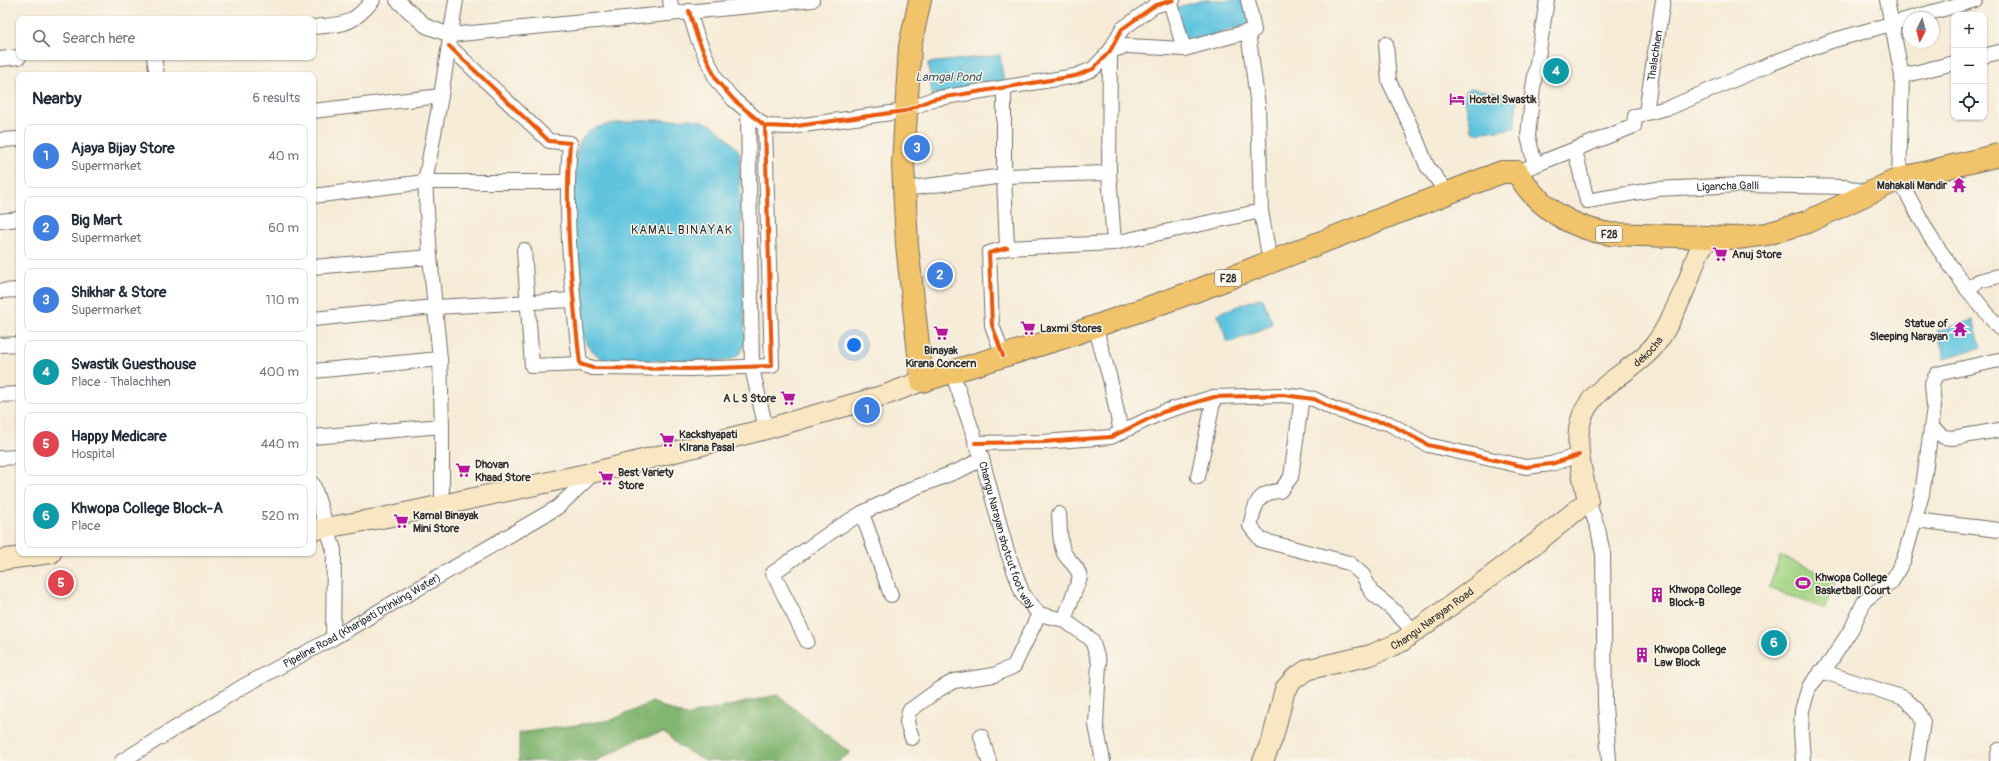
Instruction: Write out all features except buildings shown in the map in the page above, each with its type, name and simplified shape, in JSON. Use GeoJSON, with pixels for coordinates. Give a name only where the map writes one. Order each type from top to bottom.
{"type":"FeatureCollection","features":[{"type":"Feature","properties":{"kind":"main road"},"geometry":{"type":"LineString","coordinates":[[920,0],[910,46],[905,110],[904,189],[907,245],[922,381]]}},
{"type":"Feature","properties":{"kind":"main road","name":"F28"},"geometry":{"type":"LineString","coordinates":[[320,529],[442,505],[594,472],[766,429],[888,394],[922,381],[1095,326],[1201,289],[1502,172],[1526,168],[1523,183],[1535,198],[1565,220],[1590,231],[1610,234],[1712,237],[1752,236],[1782,230],[1806,222],[1899,180],[1999,155]]}},
{"type":"Feature","properties":{"kind":"main road","name":"dekocha"},"geometry":{"type":"LineString","coordinates":[[1579,455],[1580,423],[1586,408],[1594,396],[1632,368],[1654,345],[1668,324],[1688,283],[1702,247],[1712,237]]}},
{"type":"Feature","properties":{"kind":"main road"},"geometry":{"type":"LineString","coordinates":[[1579,455],[1588,501]]}},
{"type":"Feature","properties":{"kind":"main road","name":"Changu Narayan Road"},"geometry":{"type":"LineString","coordinates":[[1263,761],[1273,737],[1285,689],[1295,678],[1309,669],[1371,655],[1401,642],[1416,633],[1563,522],[1588,501]]}},
{"type":"Feature","properties":{"kind":"main road"},"geometry":{"type":"LineString","coordinates":[[0,560],[29,556]]}},
{"type":"Feature","properties":{"kind":"street"},"geometry":{"type":"LineString","coordinates":[[316,27],[346,24],[356,18],[373,0]]}},
{"type":"Feature","properties":{"kind":"street"},"geometry":{"type":"LineString","coordinates":[[397,0],[426,26],[449,40],[549,141],[570,143],[566,182],[573,300],[580,364]]}},
{"type":"Feature","properties":{"kind":"street"},"geometry":{"type":"LineString","coordinates":[[442,505],[440,359],[430,257],[426,182],[456,0]]}},
{"type":"Feature","properties":{"kind":"street"},"geometry":{"type":"LineString","coordinates":[[449,40],[671,6],[689,10],[761,2],[812,0]]}},
{"type":"Feature","properties":{"kind":"street"},"geometry":{"type":"LineString","coordinates":[[689,10],[697,37],[717,81],[734,100],[765,126],[788,127],[905,110],[933,99],[1075,76],[1093,69],[1110,51],[1122,29],[1154,3],[1172,0],[1184,50]]}},
{"type":"Feature","properties":{"kind":"street"},"geometry":{"type":"LineString","coordinates":[[1110,51],[1127,46],[1184,50],[1254,30],[1248,0]]}},
{"type":"Feature","properties":{"kind":"street"},"geometry":{"type":"LineString","coordinates":[[1547,0],[1533,88],[1526,168],[1634,126],[1635,116],[1646,112],[1671,107],[1775,62],[1832,41],[1955,3],[1975,0]]}},
{"type":"Feature","properties":{"kind":"street","name":"Thalachhen"},"geometry":{"type":"LineString","coordinates":[[1646,112],[1663,0]]}},
{"type":"Feature","properties":{"kind":"street"},"geometry":{"type":"LineString","coordinates":[[1887,0],[1902,76],[1899,180],[1931,238],[1967,289],[1999,328]]}},
{"type":"Feature","properties":{"kind":"street"},"geometry":{"type":"LineString","coordinates":[[1248,32],[1258,106],[1261,211],[1270,261]]}},
{"type":"Feature","properties":{"kind":"street"},"geometry":{"type":"LineString","coordinates":[[1386,44],[1389,80],[1414,131],[1427,166],[1448,192]]}},
{"type":"Feature","properties":{"kind":"street"},"geometry":{"type":"LineString","coordinates":[[1110,51],[1109,173],[1114,243]]}},
{"type":"Feature","properties":{"kind":"street"},"geometry":{"type":"LineString","coordinates":[[1987,55],[1999,52]]}},
{"type":"Feature","properties":{"kind":"street"},"geometry":{"type":"LineString","coordinates":[[0,59],[16,57]]}},
{"type":"Feature","properties":{"kind":"street"},"geometry":{"type":"LineString","coordinates":[[154,60],[156,72]]}},
{"type":"Feature","properties":{"kind":"street"},"geometry":{"type":"LineString","coordinates":[[1902,76],[1951,64]]}},
{"type":"Feature","properties":{"kind":"street"},"geometry":{"type":"LineString","coordinates":[[1004,88],[1004,176],[1007,248]]}},
{"type":"Feature","properties":{"kind":"street"},"geometry":{"type":"LineString","coordinates":[[316,111],[441,96]]}},
{"type":"Feature","properties":{"kind":"street"},"geometry":{"type":"LineString","coordinates":[[748,111],[752,368],[766,429]]}},
{"type":"Feature","properties":{"kind":"street"},"geometry":{"type":"LineString","coordinates":[[524,250],[532,366],[580,364],[606,369],[752,368],[772,366],[765,126]]}},
{"type":"Feature","properties":{"kind":"street"},"geometry":{"type":"LineString","coordinates":[[0,140],[16,139]]}},
{"type":"Feature","properties":{"kind":"street","name":"Ligancha Galli"},"geometry":{"type":"LineString","coordinates":[[1575,150],[1587,201],[1657,189],[1740,185],[1846,187],[1869,193]]}},
{"type":"Feature","properties":{"kind":"street"},"geometry":{"type":"LineString","coordinates":[[904,189],[1004,176],[1109,173]]}},
{"type":"Feature","properties":{"kind":"street"},"geometry":{"type":"LineString","coordinates":[[316,196],[426,182],[566,182]]}},
{"type":"Feature","properties":{"kind":"street"},"geometry":{"type":"LineString","coordinates":[[1003,356],[992,325],[989,253],[1007,248],[1114,243],[1261,211]]}},
{"type":"Feature","properties":{"kind":"street"},"geometry":{"type":"LineString","coordinates":[[0,222],[16,219]]}},
{"type":"Feature","properties":{"kind":"street"},"geometry":{"type":"LineString","coordinates":[[316,267],[430,257]]}},
{"type":"Feature","properties":{"kind":"street"},"geometry":{"type":"LineString","coordinates":[[1967,289],[1979,281],[1999,276]]}},
{"type":"Feature","properties":{"kind":"street"},"geometry":{"type":"LineString","coordinates":[[0,291],[16,290]]}},
{"type":"Feature","properties":{"kind":"street"},"geometry":{"type":"LineString","coordinates":[[316,319],[434,307],[573,300]]}},
{"type":"Feature","properties":{"kind":"street"},"geometry":{"type":"LineString","coordinates":[[1095,326],[1110,379],[1121,432]]}},
{"type":"Feature","properties":{"kind":"street"},"geometry":{"type":"LineString","coordinates":[[0,345],[16,344]]}},
{"type":"Feature","properties":{"kind":"street"},"geometry":{"type":"LineString","coordinates":[[316,371],[440,359]]}},
{"type":"Feature","properties":{"kind":"street"},"geometry":{"type":"LineString","coordinates":[[1803,761],[1801,731],[1802,710],[1809,687],[1830,662],[1852,628],[1865,600],[1878,590],[1891,584],[1904,559],[1922,494],[1934,407],[1932,383],[1937,374],[1999,360]]}},
{"type":"Feature","properties":{"kind":"street","name":"Changu Narayan shotcut foot way"},"geometry":{"type":"LineString","coordinates":[[952,372],[975,443],[982,459],[1013,571],[1023,595],[1039,614],[1064,620],[1092,640],[1099,663],[1096,725],[1103,761]]}},
{"type":"Feature","properties":{"kind":"street"},"geometry":{"type":"LineString","coordinates":[[0,396],[16,394]]}},
{"type":"Feature","properties":{"kind":"street"},"geometry":{"type":"LineString","coordinates":[[1302,396],[1291,477],[1280,491],[1270,491],[1255,503],[1250,526],[1261,540],[1349,563],[1363,575],[1371,592],[1416,633]]}},
{"type":"Feature","properties":{"kind":"street"},"geometry":{"type":"LineString","coordinates":[[975,443],[1043,442],[1111,436],[1163,412],[1214,397],[1302,396],[1314,399],[1334,409],[1369,420],[1388,423],[1428,444],[1511,463],[1526,466],[1551,464],[1579,455]]}},
{"type":"Feature","properties":{"kind":"street"},"geometry":{"type":"LineString","coordinates":[[1198,477],[1214,397]]}},
{"type":"Feature","properties":{"kind":"street"},"geometry":{"type":"LineString","coordinates":[[316,437],[442,426]]}},
{"type":"Feature","properties":{"kind":"street"},"geometry":{"type":"LineString","coordinates":[[1932,428],[1944,437],[1952,438],[1999,430]]}},
{"type":"Feature","properties":{"kind":"street"},"geometry":{"type":"LineString","coordinates":[[0,458],[16,457]]}},
{"type":"Feature","properties":{"kind":"street"},"geometry":{"type":"LineString","coordinates":[[807,641],[773,573],[834,530],[862,513],[914,488],[960,470],[982,459]]}},
{"type":"Feature","properties":{"kind":"street","name":"Pipeline Road (Kharipati Drinking Water)"},"geometry":{"type":"LineString","coordinates":[[122,761],[242,687],[333,638],[558,507],[594,472]]}},
{"type":"Feature","properties":{"kind":"street"},"geometry":{"type":"LineString","coordinates":[[1588,501],[1598,529],[1603,554],[1605,704],[1609,761]]}},
{"type":"Feature","properties":{"kind":"street"},"geometry":{"type":"LineString","coordinates":[[316,503],[320,529],[334,550],[333,638]]}},
{"type":"Feature","properties":{"kind":"street"},"geometry":{"type":"LineString","coordinates":[[862,513],[891,595]]}},
{"type":"Feature","properties":{"kind":"street"},"geometry":{"type":"LineString","coordinates":[[1059,514],[1061,542],[1064,552],[1078,570],[1080,577],[1064,620]]}},
{"type":"Feature","properties":{"kind":"street"},"geometry":{"type":"LineString","coordinates":[[1915,520],[1999,530]]}},
{"type":"Feature","properties":{"kind":"street"},"geometry":{"type":"LineString","coordinates":[[912,738],[907,722],[909,711],[938,690],[954,681],[994,674],[1014,666],[1039,614]]}},
{"type":"Feature","properties":{"kind":"street"},"geometry":{"type":"LineString","coordinates":[[1821,672],[1904,698],[1917,710],[1923,722],[1917,761]]}},
{"type":"Feature","properties":{"kind":"street"},"geometry":{"type":"LineString","coordinates":[[980,736],[989,761]]}},
{"type":"Feature","properties":{"kind":"street"},"geometry":{"type":"LineString","coordinates":[[1997,761],[1999,750]]}},
{"type":"Feature","properties":{"kind":"green space","name":"Khwopa College Basketball Court"},"geometry":{"type":"Polygon","coordinates":[[[1780,556],[1836,579],[1825,609],[1769,588],[1780,556]]]}},
{"type":"Feature","properties":{"kind":"green space"},"geometry":{"type":"Polygon","coordinates":[[[777,695],[850,753],[838,761],[705,761],[679,746],[664,732],[638,739],[596,761],[519,761],[519,733],[612,720],[652,702],[685,716],[777,695]]]}},
{"type":"Feature","properties":{"kind":"water"},"geometry":{"type":"Polygon","coordinates":[[[1205,0],[1243,0],[1250,24],[1185,43],[1174,8],[1205,0]]]}},
{"type":"Feature","properties":{"kind":"water","name":"Lamgal Pond"},"geometry":{"type":"Polygon","coordinates":[[[1000,55],[1004,84],[932,95],[928,63],[1000,55]]]}},
{"type":"Feature","properties":{"kind":"water"},"geometry":{"type":"Polygon","coordinates":[[[1471,88],[1517,96],[1515,128],[1475,133],[1472,131],[1464,97],[1466,91],[1471,88]]]}},
{"type":"Feature","properties":{"kind":"water"},"geometry":{"type":"Polygon","coordinates":[[[690,119],[706,122],[718,129],[739,151],[745,342],[742,350],[735,357],[723,361],[604,360],[589,347],[583,335],[581,324],[572,207],[574,162],[579,144],[588,132],[607,125],[621,122],[690,119]]]}},
{"type":"Feature","properties":{"kind":"water"},"geometry":{"type":"Polygon","coordinates":[[[1259,298],[1263,299],[1272,322],[1270,326],[1231,342],[1227,341],[1218,315],[1219,313],[1259,298]]]}},
{"type":"Feature","properties":{"kind":"water"},"geometry":{"type":"Polygon","coordinates":[[[1973,320],[1981,347],[1945,358],[1937,331],[1973,320]]]}},
{"type":"Feature","properties":{"kind":"cycle path"},"geometry":{"type":"LineString","coordinates":[[689,11],[697,37],[717,81],[734,100],[765,126],[789,127],[905,111],[933,99],[1075,76],[1093,69],[1110,51],[1122,29],[1154,6],[1173,0]]}},
{"type":"Feature","properties":{"kind":"cycle path"},"geometry":{"type":"LineString","coordinates":[[449,46],[549,141],[570,143],[568,171],[568,226],[577,337],[580,364],[593,368],[691,369],[772,366],[765,126]]}},
{"type":"Feature","properties":{"kind":"cycle path"},"geometry":{"type":"LineString","coordinates":[[1003,356],[992,325],[989,253],[1007,248]]}},
{"type":"Feature","properties":{"kind":"cycle path"},"geometry":{"type":"LineString","coordinates":[[975,443],[1043,442],[1111,437],[1163,412],[1214,397],[1283,395],[1314,399],[1334,409],[1369,420],[1388,423],[1428,445],[1526,467],[1551,464],[1579,455]]}},
{"type":"Feature","properties":{"kind":"place","name":"Swastik Guesthouse"},"geometry":{"type":"Point","coordinates":[1556,71]}},
{"type":"Feature","properties":{"kind":"place","name":"Hostel Swastik"},"geometry":{"type":"Point","coordinates":[1457,99]}},
{"type":"Feature","properties":{"kind":"place","name":"Shikhar & Store"},"geometry":{"type":"Point","coordinates":[917,148]}},
{"type":"Feature","properties":{"kind":"place","name":"Mahakali Mandir"},"geometry":{"type":"Point","coordinates":[1959,185]}},
{"type":"Feature","properties":{"kind":"place","name":"Anuj Store"},"geometry":{"type":"Point","coordinates":[1720,254]}},
{"type":"Feature","properties":{"kind":"place","name":"Big Mart"},"geometry":{"type":"Point","coordinates":[940,275]}},
{"type":"Feature","properties":{"kind":"place","name":"Laxmi Stores"},"geometry":{"type":"Point","coordinates":[1028,328]}},
{"type":"Feature","properties":{"kind":"place","name":"Statue of Sleeping Narayan"},"geometry":{"type":"Point","coordinates":[1960,329]}},
{"type":"Feature","properties":{"kind":"place","name":"Binayak Kirana Concern"},"geometry":{"type":"Point","coordinates":[941,333]}},
{"type":"Feature","properties":{"kind":"place","name":"A L S Store"},"geometry":{"type":"Point","coordinates":[788,398]}},
{"type":"Feature","properties":{"kind":"place","name":"Ajaya Bijay Store"},"geometry":{"type":"Point","coordinates":[867,410]}},
{"type":"Feature","properties":{"kind":"place","name":"Kackshyapati KIrana Pasal"},"geometry":{"type":"Point","coordinates":[667,440]}},
{"type":"Feature","properties":{"kind":"place","name":"Dhovan Khaad Store"},"geometry":{"type":"Point","coordinates":[463,470]}},
{"type":"Feature","properties":{"kind":"place","name":"Best Variety Store"},"geometry":{"type":"Point","coordinates":[606,478]}},
{"type":"Feature","properties":{"kind":"place","name":"Kamal Binayak Mini Store"},"geometry":{"type":"Point","coordinates":[401,521]}},
{"type":"Feature","properties":{"kind":"place","name":"Happy Medicare"},"geometry":{"type":"Point","coordinates":[61,583]}},
{"type":"Feature","properties":{"kind":"place","name":"Khwopa College Basketball Court"},"geometry":{"type":"Point","coordinates":[1803,583]}},
{"type":"Feature","properties":{"kind":"place","name":"Khwopa College Block-B"},"geometry":{"type":"Point","coordinates":[1657,595]}},
{"type":"Feature","properties":{"kind":"place","name":"Khwopa College Block-A"},"geometry":{"type":"Point","coordinates":[1774,643]}},
{"type":"Feature","properties":{"kind":"place","name":"Khwopa College Law Block"},"geometry":{"type":"Point","coordinates":[1642,655]}},
{"type":"Feature","properties":{"kind":"district","name":"KAMAL BINAYAK"},"geometry":{"type":"Point","coordinates":[682,230]}}]}
